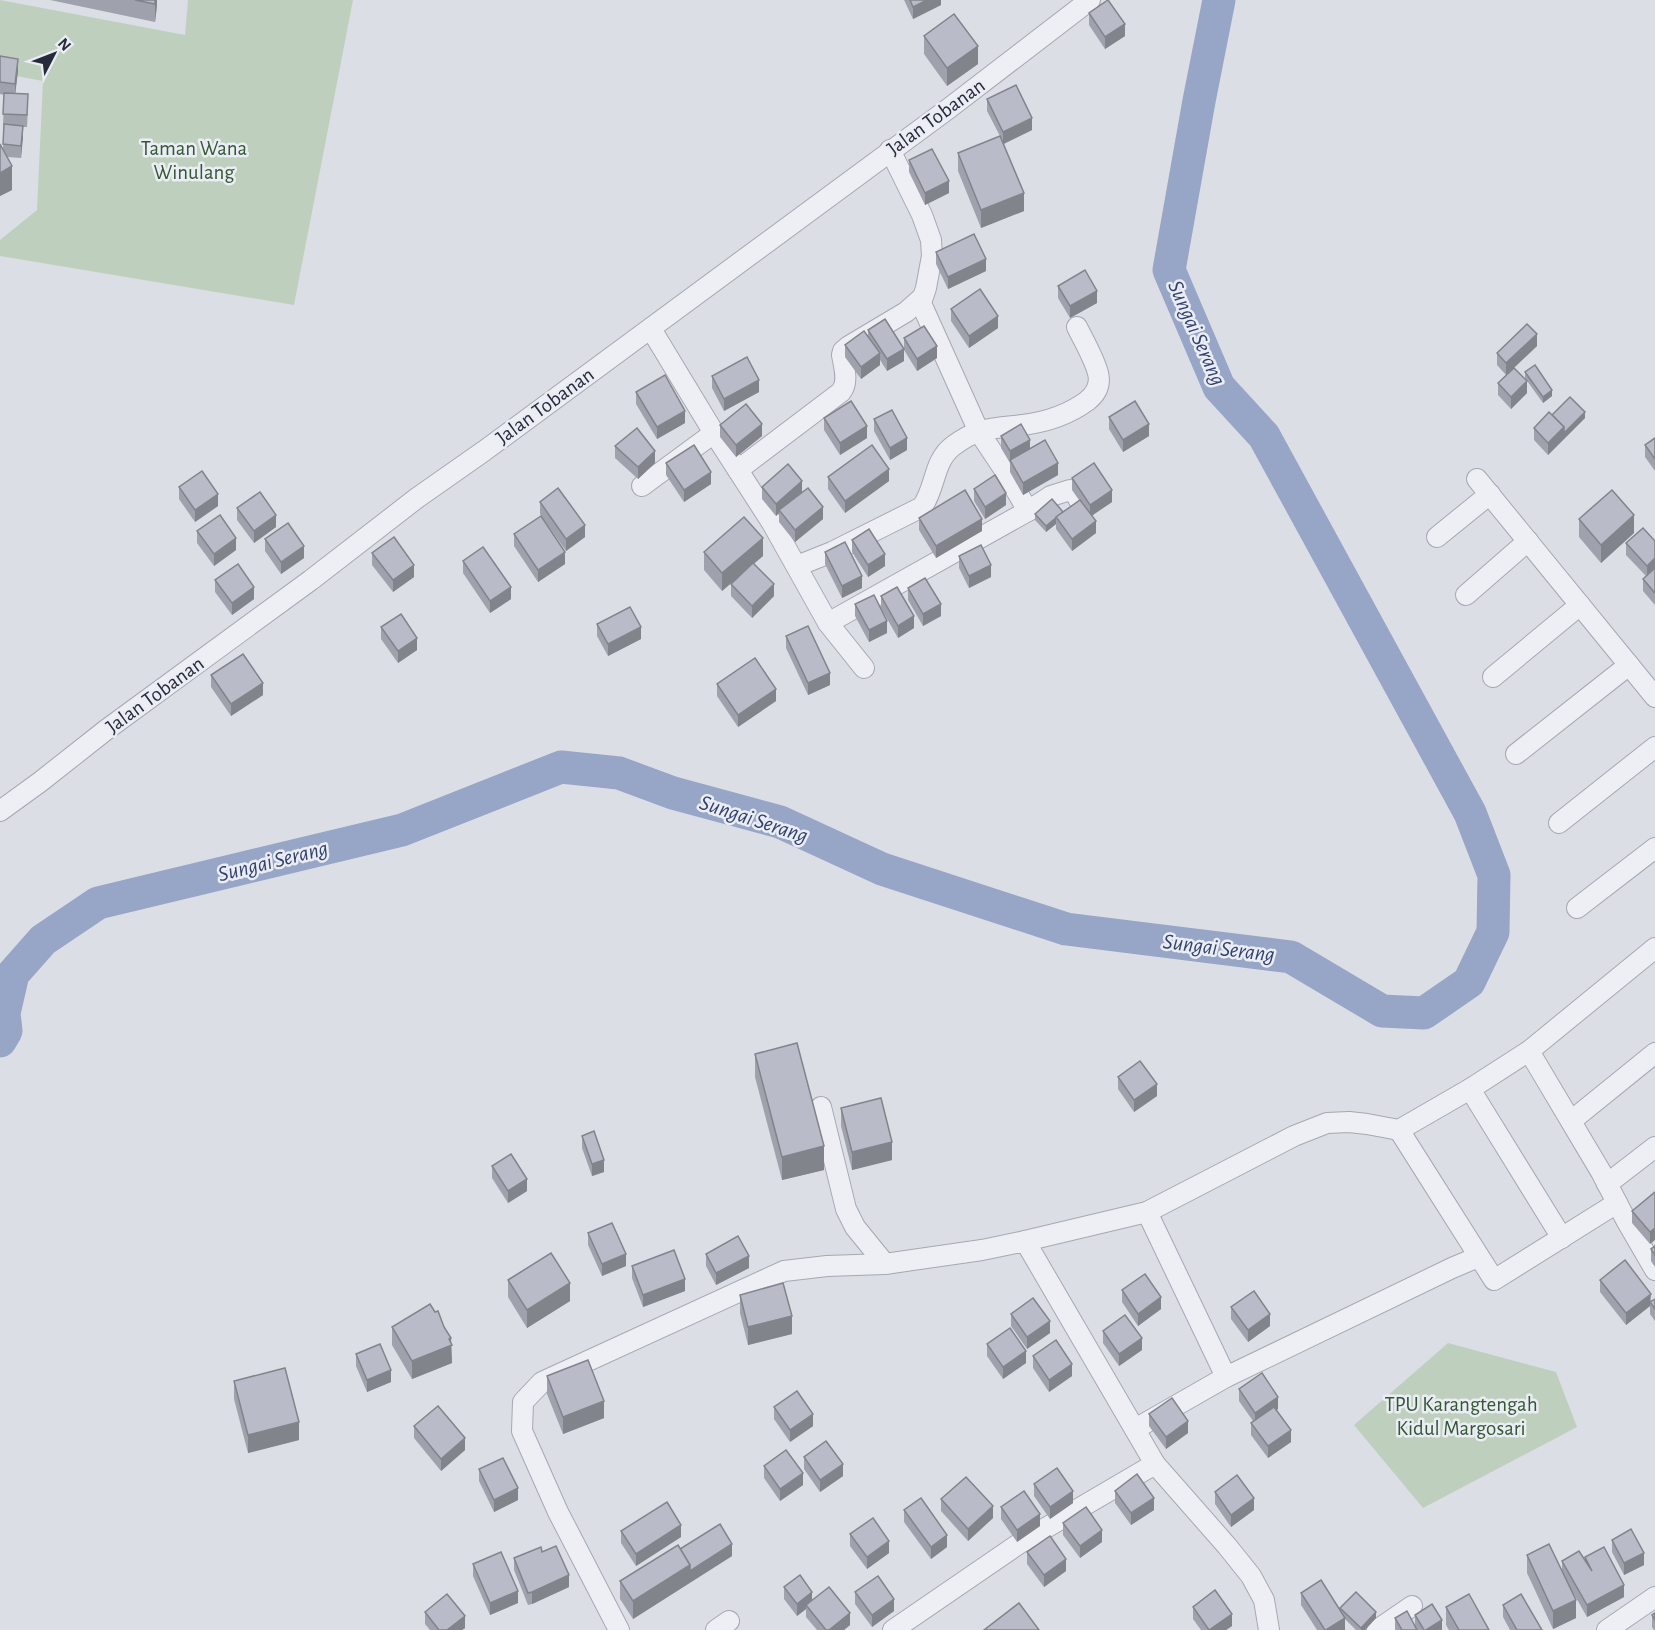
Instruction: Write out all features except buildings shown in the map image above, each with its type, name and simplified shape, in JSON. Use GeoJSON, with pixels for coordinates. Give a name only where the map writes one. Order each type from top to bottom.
{"type":"FeatureCollection","features":[{"type":"Feature","properties":{"kind":"street","name":"Jalan Tobanan"},"geometry":{"type":"LineString","coordinates":[[0,811],[106,730],[311,580],[417,498],[651,329],[948,109],[1090,0]]}},
{"type":"Feature","properties":{"kind":"street"},"geometry":{"type":"LineString","coordinates":[[738,470],[841,392],[846,382],[843,351],[906,312],[923,297],[932,256],[931,240],[922,215],[890,150]]}},
{"type":"Feature","properties":{"kind":"street"},"geometry":{"type":"LineString","coordinates":[[920,301],[979,432],[1028,511]]}},
{"type":"Feature","properties":{"kind":"street"},"geometry":{"type":"LineString","coordinates":[[797,566],[832,552],[922,507],[928,499],[937,467],[943,456],[963,439],[979,432],[1059,417],[1093,397],[1098,387],[1098,374],[1077,327]]}},
{"type":"Feature","properties":{"kind":"street"},"geometry":{"type":"LineString","coordinates":[[651,329],[772,523],[828,623],[864,668]]}},
{"type":"Feature","properties":{"kind":"street"},"geometry":{"type":"LineString","coordinates":[[642,486],[714,433]]}},
{"type":"Feature","properties":{"kind":"street"},"geometry":{"type":"LineString","coordinates":[[1477,479],[1655,697]]}},
{"type":"Feature","properties":{"kind":"street"},"geometry":{"type":"LineString","coordinates":[[828,623],[1051,496],[1070,490],[1075,493],[1084,509]]}},
{"type":"Feature","properties":{"kind":"street"},"geometry":{"type":"LineString","coordinates":[[1437,537],[1490,494]]}},
{"type":"Feature","properties":{"kind":"street"},"geometry":{"type":"LineString","coordinates":[[1466,595],[1528,541]]}},
{"type":"Feature","properties":{"kind":"street"},"geometry":{"type":"LineString","coordinates":[[1492,676],[1580,605]]}},
{"type":"Feature","properties":{"kind":"street"},"geometry":{"type":"LineString","coordinates":[[1516,754],[1629,665]]}},
{"type":"Feature","properties":{"kind":"street"},"geometry":{"type":"LineString","coordinates":[[1559,823],[1655,747]]}},
{"type":"Feature","properties":{"kind":"street"},"geometry":{"type":"LineString","coordinates":[[1577,908],[1655,848]]}},
{"type":"Feature","properties":{"kind":"street"},"geometry":{"type":"LineString","coordinates":[[620,1630],[558,1512],[522,1431],[523,1402],[542,1382],[784,1271],[827,1266],[885,1264],[982,1250],[1025,1241],[1147,1212],[1176,1199],[1263,1151],[1310,1129],[1327,1124],[1349,1122],[1399,1131],[1529,1052],[1655,948]]}},
{"type":"Feature","properties":{"kind":"street"},"geometry":{"type":"LineString","coordinates":[[1529,1052],[1571,1121],[1655,1270]]}},
{"type":"Feature","properties":{"kind":"street"},"geometry":{"type":"LineString","coordinates":[[1571,1121],[1655,1053]]}},
{"type":"Feature","properties":{"kind":"street"},"geometry":{"type":"LineString","coordinates":[[1470,1089],[1562,1238]]}},
{"type":"Feature","properties":{"kind":"street"},"geometry":{"type":"LineString","coordinates":[[821,1107],[846,1209],[855,1227],[885,1264]]}},
{"type":"Feature","properties":{"kind":"street"},"geometry":{"type":"LineString","coordinates":[[1399,1131],[1478,1257],[1495,1280],[1617,1203]]}},
{"type":"Feature","properties":{"kind":"street"},"geometry":{"type":"LineString","coordinates":[[1607,1184],[1655,1146]]}},
{"type":"Feature","properties":{"kind":"street"},"geometry":{"type":"LineString","coordinates":[[1147,1212],[1226,1377]]}},
{"type":"Feature","properties":{"kind":"street"},"geometry":{"type":"LineString","coordinates":[[1025,1241],[1155,1464],[1251,1576],[1264,1600],[1269,1630]]}},
{"type":"Feature","properties":{"kind":"street"},"geometry":{"type":"LineString","coordinates":[[1135,1429],[1226,1377],[1478,1257]]}},
{"type":"Feature","properties":{"kind":"street"},"geometry":{"type":"LineString","coordinates":[[892,1630],[1020,1543],[1155,1464]]}},
{"type":"Feature","properties":{"kind":"street"},"geometry":{"type":"LineString","coordinates":[[1607,1630],[1655,1597]]}},
{"type":"Feature","properties":{"kind":"street"},"geometry":{"type":"LineString","coordinates":[[1377,1630],[1412,1606]]}},
{"type":"Feature","properties":{"kind":"green space","name":"Taman Wana Winulang"},"geometry":{"type":"Polygon","coordinates":[[[0,0],[185,35],[188,0],[353,0],[294,305],[0,256],[0,240],[37,210],[43,81],[0,73],[0,0]]]}},
{"type":"Feature","properties":{"kind":"green space","name":"TPU Karangtengah Kidul Margosari"},"geometry":{"type":"Polygon","coordinates":[[[1448,1343],[1556,1372],[1577,1427],[1423,1508],[1354,1425],[1448,1343]]]}},
{"type":"Feature","properties":{"kind":"waterway","name":"Sungai Serang"},"geometry":{"type":"LineString","coordinates":[[0,1041],[6,1031],[4,1013],[13,974],[43,940],[98,903],[402,830],[561,767],[619,773],[673,793],[780,822],[882,869],[1066,929],[1291,957],[1382,1011],[1424,1013],[1469,982],[1493,932],[1494,875],[1470,813],[1264,436],[1219,387],[1169,270],[1219,0]]}}]}
